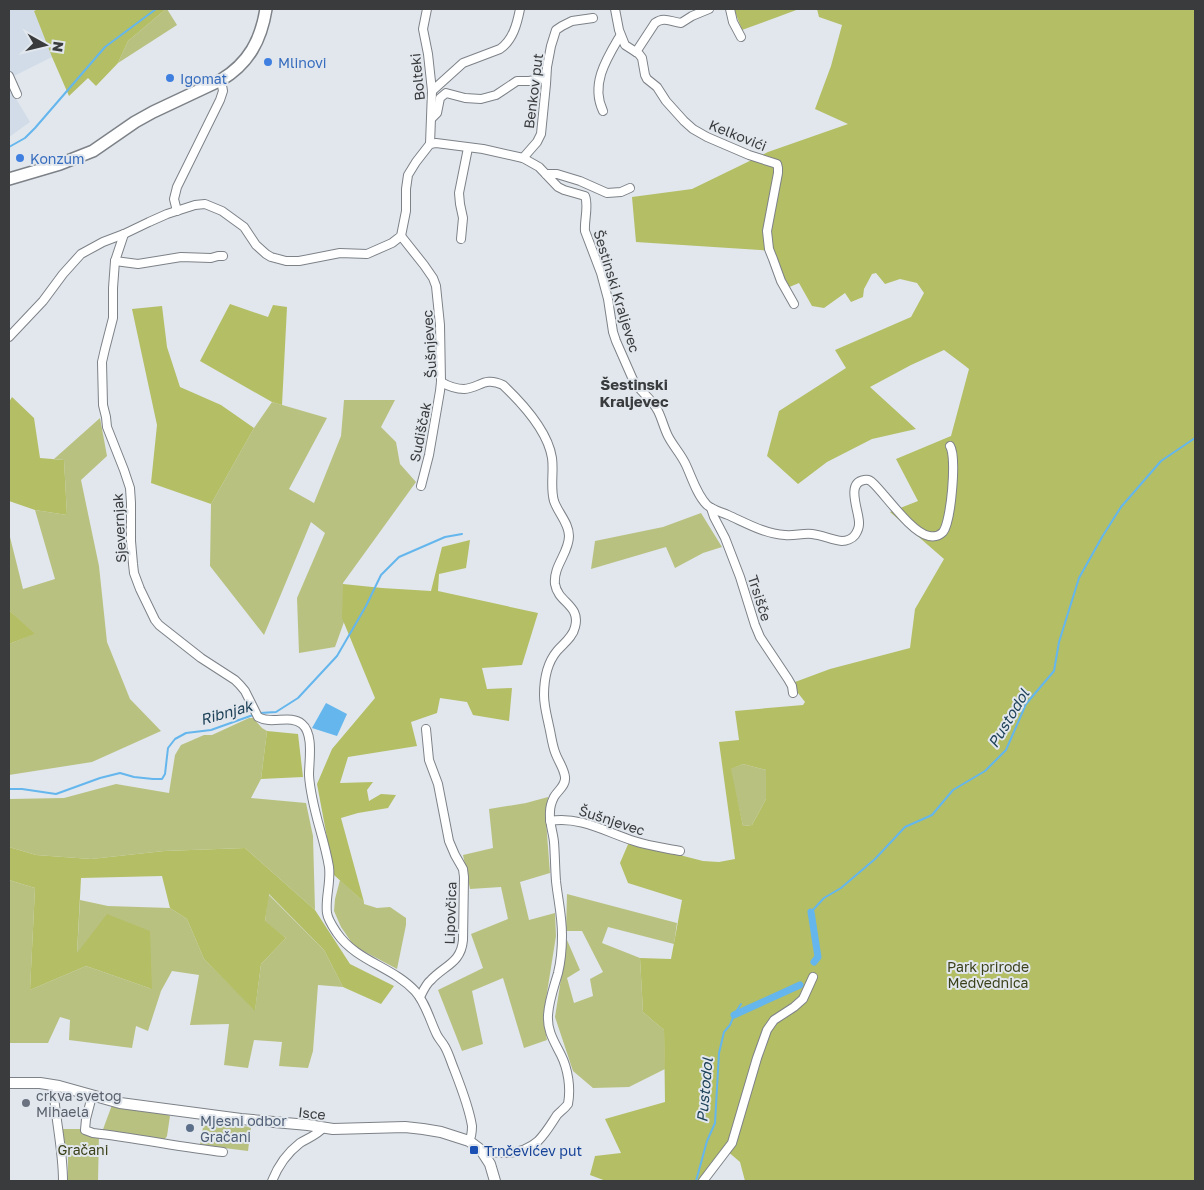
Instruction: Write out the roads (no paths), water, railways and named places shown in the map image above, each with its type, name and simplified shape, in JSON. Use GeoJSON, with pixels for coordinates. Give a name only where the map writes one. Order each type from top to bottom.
{"type":"FeatureCollection","features":[{"type":"Feature","properties":{"kind":"main road"},"geometry":{"type":"LineString","coordinates":[[9,179],[55,165],[93,150],[143,117],[221,80],[236,69],[252,50],[260,34],[266,9]]}},
{"type":"Feature","properties":{"kind":"street","name":"Bolteki"},"geometry":{"type":"LineString","coordinates":[[427,9],[423,29],[432,91],[430,144]]}},
{"type":"Feature","properties":{"kind":"street"},"geometry":{"type":"LineString","coordinates":[[432,91],[463,63],[504,46],[515,29],[520,9]]}},
{"type":"Feature","properties":{"kind":"street"},"geometry":{"type":"LineString","coordinates":[[603,111],[598,99],[599,81],[605,63],[620,36],[615,9]]}},
{"type":"Feature","properties":{"kind":"street"},"geometry":{"type":"LineString","coordinates":[[636,52],[658,21],[664,19],[681,23],[709,9]]}},
{"type":"Feature","properties":{"kind":"street"},"geometry":{"type":"LineString","coordinates":[[730,9],[733,22],[741,37]]}},
{"type":"Feature","properties":{"kind":"street","name":"Benkov put"},"geometry":{"type":"LineString","coordinates":[[523,158],[534,146],[541,134],[547,67],[556,30],[572,21],[592,18]]}},
{"type":"Feature","properties":{"kind":"street","name":"Kelkovići"},"geometry":{"type":"LineString","coordinates":[[620,36],[625,45],[642,58],[647,78],[688,125],[700,133],[749,155],[777,164],[778,173],[767,231],[769,249],[794,304]]}},
{"type":"Feature","properties":{"kind":"street"},"geometry":{"type":"LineString","coordinates":[[9,76],[17,94]]}},
{"type":"Feature","properties":{"kind":"street"},"geometry":{"type":"LineString","coordinates":[[432,118],[437,112],[440,98],[443,94],[449,93],[466,98],[481,99],[496,95],[517,81],[546,78]]}},
{"type":"Feature","properties":{"kind":"street"},"geometry":{"type":"LineString","coordinates":[[177,211],[174,198],[177,187],[220,100],[223,91],[221,80]]}},
{"type":"Feature","properties":{"kind":"street"},"geometry":{"type":"LineString","coordinates":[[10,333],[43,301],[81,254],[149,222],[200,204],[216,208],[230,216],[244,227],[256,245],[266,254],[276,258],[299,261],[340,254],[367,254],[392,243],[401,236],[406,211],[408,175],[430,144]]}},
{"type":"Feature","properties":{"kind":"street","name":"Šestinski Kraljevec"},"geometry":{"type":"LineString","coordinates":[[430,144],[483,149],[523,158],[539,167],[558,187],[585,196],[585,231],[601,273],[616,341],[634,382],[660,413],[668,435],[685,462],[705,502],[711,508]]}},
{"type":"Feature","properties":{"kind":"street"},"geometry":{"type":"LineString","coordinates":[[461,239],[463,218],[460,193],[468,148]]}},
{"type":"Feature","properties":{"kind":"street"},"geometry":{"type":"LineString","coordinates":[[546,174],[557,174],[607,193],[621,192],[630,188]]}},
{"type":"Feature","properties":{"kind":"street","name":"Sjevernjak"},"geometry":{"type":"LineString","coordinates":[[124,234],[115,262],[113,318],[104,349],[102,371],[103,405],[107,427],[130,488],[132,564],[136,581],[159,625],[201,658],[235,680],[245,691],[258,718],[265,720],[293,720],[301,723],[305,728],[309,741],[313,805],[329,868],[327,904],[329,919],[337,933],[348,946],[409,985],[420,997]]}},
{"type":"Feature","properties":{"kind":"street","name":"Šušnjevec"},"geometry":{"type":"LineString","coordinates":[[401,236],[433,278],[437,290],[441,382],[451,387],[463,389],[488,382],[503,385],[539,427],[546,439],[550,452],[554,499],[569,535],[567,546],[556,571],[555,584],[560,596],[572,607],[576,617],[574,632],[550,661],[544,688],[545,710],[555,752],[565,779],[565,783],[552,801],[550,820],[563,819],[580,822],[645,844],[680,851]]}},
{"type":"Feature","properties":{"kind":"street"},"geometry":{"type":"LineString","coordinates":[[115,262],[138,264],[181,257],[209,258],[223,256]]}},
{"type":"Feature","properties":{"kind":"street","name":"Sudiščak"},"geometry":{"type":"LineString","coordinates":[[421,486],[430,455],[441,382]]}},
{"type":"Feature","properties":{"kind":"street"},"geometry":{"type":"LineString","coordinates":[[711,508],[746,524],[779,534],[820,535],[840,541],[853,537],[858,529],[859,520],[855,488],[862,480],[871,480],[914,527],[928,536],[936,536],[943,532],[945,528],[950,504],[954,470],[953,452],[950,446]]}},
{"type":"Feature","properties":{"kind":"street","name":"Trsišče"},"geometry":{"type":"LineString","coordinates":[[711,508],[740,577],[760,637],[788,679],[793,693]]}},
{"type":"Feature","properties":{"kind":"street","name":"Lipovčica"},"geometry":{"type":"LineString","coordinates":[[420,997],[431,980],[458,957],[463,940],[463,869],[455,856],[450,841],[438,784],[429,760],[426,729]]}},
{"type":"Feature","properties":{"kind":"street"},"geometry":{"type":"LineString","coordinates":[[481,1150],[501,1154],[524,1149],[537,1142],[568,1104],[566,1068],[549,1030],[548,1023],[549,1004],[559,968],[562,937],[561,910],[550,820]]}},
{"type":"Feature","properties":{"kind":"street"},"geometry":{"type":"LineString","coordinates":[[703,1181],[732,1143],[767,1030],[774,1020],[803,999],[814,977]]}},
{"type":"Feature","properties":{"kind":"street"},"geometry":{"type":"LineString","coordinates":[[420,997],[437,1036],[445,1047],[459,1082],[472,1127],[469,1141],[481,1150],[490,1164],[495,1181]]}},
{"type":"Feature","properties":{"kind":"street","name":"Isce"},"geometry":{"type":"LineString","coordinates":[[9,1083],[53,1085],[120,1103],[241,1120],[324,1128],[405,1127],[454,1135],[469,1141]]}},
{"type":"Feature","properties":{"kind":"street"},"geometry":{"type":"LineString","coordinates":[[53,1085],[63,1181]]}},
{"type":"Feature","properties":{"kind":"street"},"geometry":{"type":"LineString","coordinates":[[92,1096],[85,1130],[175,1146],[223,1152]]}},
{"type":"Feature","properties":{"kind":"street"},"geometry":{"type":"LineString","coordinates":[[272,1181],[280,1166],[291,1152],[324,1128]]}},
{"type":"Feature","properties":{"kind":"street"},"geometry":{"type":"LineString","coordinates":[[490,1164],[501,1154]]}},
{"type":"Feature","properties":{"kind":"water"},"geometry":{"type":"Polygon","coordinates":[[[326,703],[347,714],[337,736],[312,728],[326,703]]]}},
{"type":"Feature","properties":{"kind":"waterway"},"geometry":{"type":"LineString","coordinates":[[9,147],[25,138],[35,128],[105,47],[156,9]]}},
{"type":"Feature","properties":{"kind":"waterway","name":"Pustodol"},"geometry":{"type":"LineString","coordinates":[[811,912],[824,898],[841,888],[875,859],[905,827],[932,815],[953,790],[985,771],[1006,750],[1026,704],[1054,671],[1059,642],[1079,578],[1102,537],[1121,507],[1161,461],[1195,438]]}},
{"type":"Feature","properties":{"kind":"waterway","name":"Ribnjak"},"geometry":{"type":"LineString","coordinates":[[260,713],[276,712],[298,698],[337,656],[366,606],[381,575],[399,557],[445,537],[462,534]]}},
{"type":"Feature","properties":{"kind":"waterway","name":"Ribnjak"},"geometry":{"type":"LineString","coordinates":[[9,789],[56,794],[120,773],[134,777],[162,779],[165,774],[168,748],[175,739],[186,733],[211,730],[253,715]]}},
{"type":"Feature","properties":{"kind":"waterway"},"geometry":{"type":"LineString","coordinates":[[811,912],[818,957],[814,962]]}},
{"type":"Feature","properties":{"kind":"waterway"},"geometry":{"type":"LineString","coordinates":[[734,1015],[800,985]]}},
{"type":"Feature","properties":{"kind":"waterway","name":"Pustodol"},"geometry":{"type":"LineString","coordinates":[[696,1181],[707,1141],[715,1123],[719,1053],[724,1032],[741,1004]]}},
{"type":"Feature","properties":{"kind":"place","name":"Mlinovi"},"geometry":{"type":"Point","coordinates":[268,62]}},
{"type":"Feature","properties":{"kind":"place","name":"Igomat"},"geometry":{"type":"Point","coordinates":[170,78]}},
{"type":"Feature","properties":{"kind":"place","name":"Konzum"},"geometry":{"type":"Point","coordinates":[20,158]}},
{"type":"Feature","properties":{"kind":"place","name":"crkva svetog Mihaela"},"geometry":{"type":"Point","coordinates":[26,1103]}},
{"type":"Feature","properties":{"kind":"place","name":"Mjesni odbor Gračani"},"geometry":{"type":"Point","coordinates":[190,1128]}},
{"type":"Feature","properties":{"kind":"place","name":"Trnčevićev put"},"geometry":{"type":"Point","coordinates":[474,1150]}},
{"type":"Feature","properties":{"kind":"district","name":"Šestinski Kraljevec"},"geometry":{"type":"Point","coordinates":[634,392]}},
{"type":"Feature","properties":{"kind":"park label","name":"Park prirode Medvednica"},"geometry":{"type":"Point","coordinates":[988,974]}},
{"type":"Feature","properties":{"kind":"park label","name":"Gračani"},"geometry":{"type":"Point","coordinates":[83,1149]}}]}
